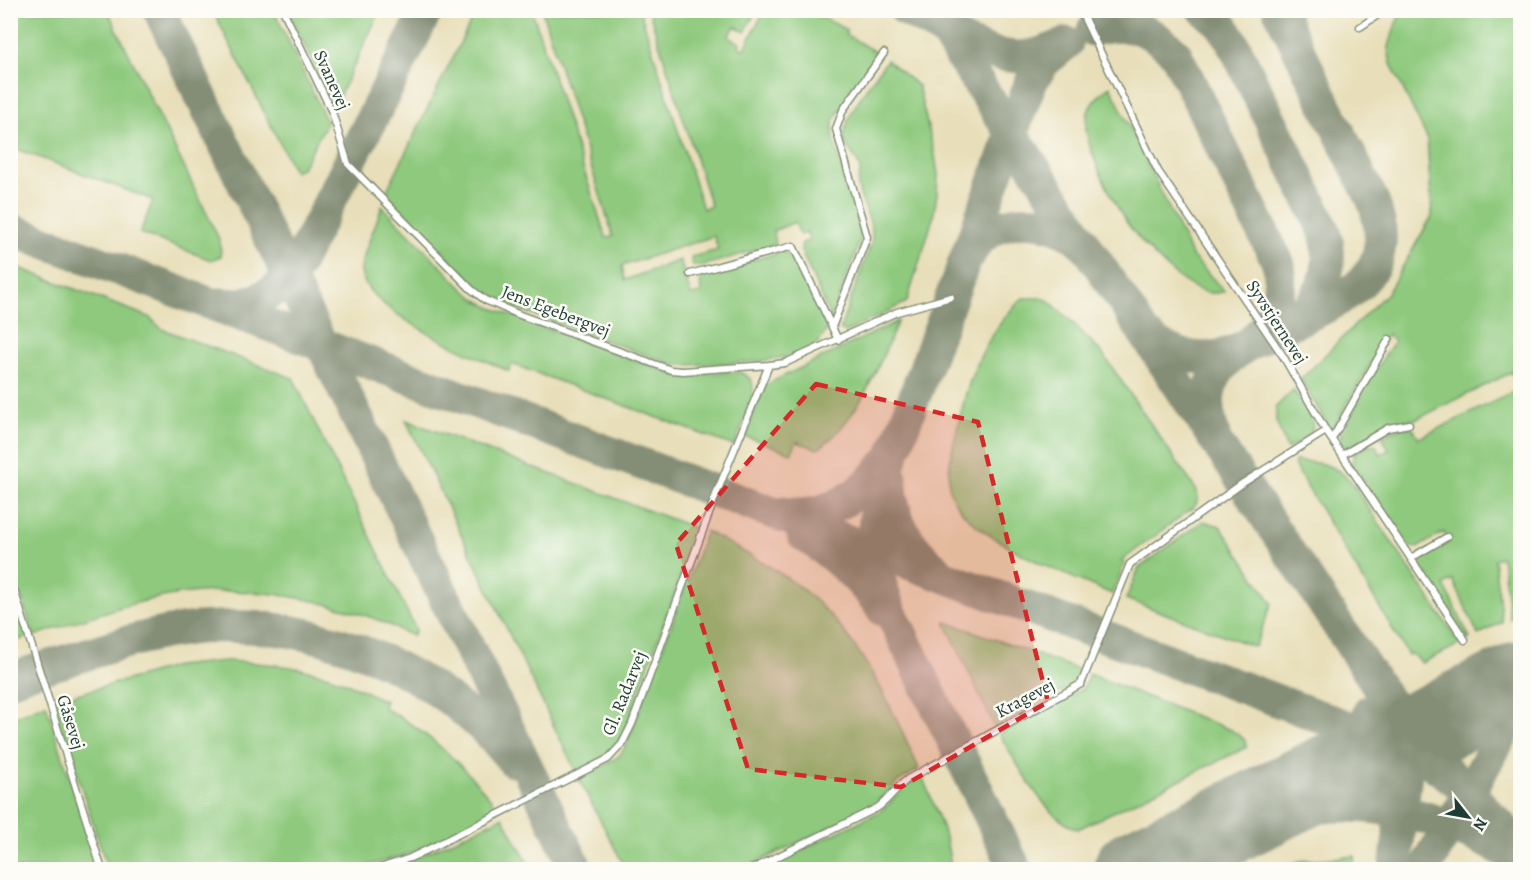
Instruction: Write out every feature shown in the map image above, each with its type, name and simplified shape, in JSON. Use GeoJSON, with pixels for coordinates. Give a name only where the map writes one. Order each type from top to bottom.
{"type":"FeatureCollection","features":[{"type":"Feature","properties":{"kind":"lane","name":"Svanevej"},"geometry":{"type":"LineString","coordinates":[[283,10],[332,112],[348,164]]}},
{"type":"Feature","properties":{"kind":"lane","name":"Syvstjernevej"},"geometry":{"type":"LineString","coordinates":[[1080,10],[1158,171],[1283,356],[1332,440],[1465,640]]}},
{"type":"Feature","properties":{"kind":"lane"},"geometry":{"type":"LineString","coordinates":[[1360,27],[1384,10]]}},
{"type":"Feature","properties":{"kind":"lane"},"geometry":{"type":"LineString","coordinates":[[832,327],[867,237],[836,129],[843,110],[884,53]]}},
{"type":"Feature","properties":{"kind":"lane","name":"Jens Egebergvej"},"geometry":{"type":"LineString","coordinates":[[348,164],[471,289],[485,300],[671,370],[785,363],[897,312],[951,297]]}},
{"type":"Feature","properties":{"kind":"lane"},"geometry":{"type":"LineString","coordinates":[[690,274],[794,246],[838,340]]}},
{"type":"Feature","properties":{"kind":"lane"},"geometry":{"type":"LineString","coordinates":[[1332,440],[1389,339]]}},
{"type":"Feature","properties":{"kind":"lane","name":"Gl. Radarvej"},"geometry":{"type":"LineString","coordinates":[[374,870],[410,858],[608,759],[622,744],[632,724],[717,492],[769,365]]}},
{"type":"Feature","properties":{"kind":"lane"},"geometry":{"type":"LineString","coordinates":[[1342,455],[1388,428],[1409,424]]}},
{"type":"Feature","properties":{"kind":"lane","name":"Kragevej"},"geometry":{"type":"LineString","coordinates":[[750,870],[877,808],[884,804],[896,788],[908,779],[1081,684],[1130,564],[1244,483],[1326,430]]}},
{"type":"Feature","properties":{"kind":"lane"},"geometry":{"type":"LineString","coordinates":[[1411,558],[1447,537]]}},
{"type":"Feature","properties":{"kind":"lane","name":"Gåsevej"},"geometry":{"type":"LineString","coordinates":[[10,584],[15,590],[30,636],[102,870]]}},
{"type":"Feature","properties":{"kind":"highlighted area"},"geometry":{"type":"Polygon","coordinates":[[[816,384],[978,422],[1048,702],[901,787],[748,769],[676,544],[816,384]]]}},
{"type":"Feature","properties":{"kind":"green space"},"geometry":{"type":"Polygon","coordinates":[[[10,11],[108,11],[220,241],[221,256],[211,260],[140,233],[153,200],[11,147],[10,11]]]}},
{"type":"Feature","properties":{"kind":"green space"},"geometry":{"type":"Polygon","coordinates":[[[213,11],[274,11],[327,122],[302,168],[294,171],[213,11]]]}},
{"type":"Feature","properties":{"kind":"green space"},"geometry":{"type":"Polygon","coordinates":[[[287,11],[380,11],[335,105],[287,11]]]}},
{"type":"Feature","properties":{"kind":"green space"},"geometry":{"type":"Polygon","coordinates":[[[476,11],[532,11],[606,238],[613,236],[542,11],[640,11],[703,209],[711,206],[649,11],[756,11],[745,32],[735,26],[728,37],[740,43],[739,47],[744,50],[764,11],[810,11],[847,30],[845,34],[877,53],[833,121],[834,142],[860,228],[860,241],[831,319],[801,251],[802,243],[810,240],[806,232],[800,235],[795,222],[773,231],[776,244],[699,267],[693,265],[691,257],[718,250],[714,236],[622,266],[625,280],[680,260],[691,295],[701,293],[700,277],[705,273],[788,252],[794,256],[828,327],[818,343],[806,350],[773,359],[734,363],[672,364],[511,307],[484,293],[385,194],[476,11]]]}},
{"type":"Feature","properties":{"kind":"green space"},"geometry":{"type":"Polygon","coordinates":[[[1403,11],[1520,11],[1520,389],[1512,372],[1417,419],[1393,423],[1350,446],[1343,446],[1339,439],[1369,380],[1394,342],[1388,334],[1331,431],[1301,379],[1388,292],[1432,216],[1427,138],[1391,64],[1388,50],[1396,23],[1403,11]]]}},
{"type":"Feature","properties":{"kind":"green space"},"geometry":{"type":"Polygon","coordinates":[[[887,60],[918,86],[935,156],[938,174],[937,194],[933,218],[907,302],[846,332],[840,329],[872,241],[872,234],[870,220],[858,187],[860,169],[846,145],[845,132],[847,122],[859,99],[887,60]]]}},
{"type":"Feature","properties":{"kind":"green space"},"geometry":{"type":"Polygon","coordinates":[[[1110,86],[1192,256],[1224,291],[1213,293],[1200,290],[1174,274],[1140,240],[1119,209],[1096,163],[1090,147],[1086,123],[1091,106],[1110,86]]]}},
{"type":"Feature","properties":{"kind":"green space"},"geometry":{"type":"Polygon","coordinates":[[[382,206],[463,289],[492,308],[673,374],[739,372],[747,376],[753,386],[752,394],[734,446],[512,364],[509,371],[448,344],[400,317],[381,302],[367,286],[361,271],[366,249],[382,206]]]}},
{"type":"Feature","properties":{"kind":"green space"},"geometry":{"type":"Polygon","coordinates":[[[11,265],[149,317],[162,329],[293,378],[416,630],[412,636],[368,616],[339,607],[294,597],[226,591],[180,594],[143,601],[34,636],[21,597],[11,578],[11,265]]]}},
{"type":"Feature","properties":{"kind":"green space"},"geometry":{"type":"Polygon","coordinates":[[[1023,298],[1042,298],[1049,301],[1102,353],[1197,491],[1198,500],[1195,506],[1121,561],[1125,563],[1112,594],[1044,565],[992,537],[971,521],[956,503],[949,485],[952,449],[970,381],[992,336],[1001,322],[1023,298]]]}},
{"type":"Feature","properties":{"kind":"green space"},"geometry":{"type":"Polygon","coordinates":[[[898,321],[875,373],[856,407],[845,423],[818,449],[797,442],[791,453],[745,436],[765,385],[898,321]]]}},
{"type":"Feature","properties":{"kind":"green space"},"geometry":{"type":"Polygon","coordinates":[[[1520,389],[1520,607],[1510,619],[1502,557],[1494,559],[1502,622],[1478,635],[1453,580],[1444,585],[1470,638],[1468,640],[1418,561],[1422,553],[1448,540],[1444,532],[1417,548],[1408,546],[1352,463],[1355,452],[1371,444],[1376,446],[1380,454],[1389,450],[1382,436],[1396,429],[1412,427],[1419,438],[1520,389]]]}},
{"type":"Feature","properties":{"kind":"green space"},"geometry":{"type":"Polygon","coordinates":[[[1293,390],[1309,413],[1313,425],[1308,437],[1287,449],[1276,421],[1276,407],[1293,390]]]}},
{"type":"Feature","properties":{"kind":"green space"},"geometry":{"type":"Polygon","coordinates":[[[406,420],[698,529],[626,727],[606,755],[576,772],[406,420]]]}},
{"type":"Feature","properties":{"kind":"green space"},"geometry":{"type":"Polygon","coordinates":[[[1295,461],[1318,463],[1331,467],[1350,480],[1460,644],[1422,663],[1412,654],[1408,655],[1294,465],[1295,461]]]}},
{"type":"Feature","properties":{"kind":"green space"},"geometry":{"type":"Polygon","coordinates":[[[1203,521],[1220,526],[1272,603],[1255,647],[1126,599],[1139,568],[1203,521]]]}},
{"type":"Feature","properties":{"kind":"green space"},"geometry":{"type":"Polygon","coordinates":[[[706,531],[783,575],[826,611],[843,630],[873,674],[919,769],[896,783],[875,806],[741,870],[626,869],[579,780],[619,756],[627,744],[706,531]]]}},
{"type":"Feature","properties":{"kind":"green space"},"geometry":{"type":"Polygon","coordinates":[[[10,592],[27,637],[11,643],[10,643],[10,592]]]}},
{"type":"Feature","properties":{"kind":"green space"},"geometry":{"type":"Polygon","coordinates":[[[945,622],[1082,671],[1074,685],[995,728],[945,622]]]}},
{"type":"Feature","properties":{"kind":"green space"},"geometry":{"type":"Polygon","coordinates":[[[226,661],[276,665],[313,672],[341,680],[385,701],[383,707],[417,728],[446,752],[499,809],[411,853],[357,869],[108,869],[53,701],[176,666],[226,661]]]}},
{"type":"Feature","properties":{"kind":"green space"},"geometry":{"type":"Polygon","coordinates":[[[1089,674],[1231,730],[1244,739],[1247,747],[1078,829],[1066,824],[1043,803],[999,734],[1077,692],[1084,687],[1089,674]]]}},
{"type":"Feature","properties":{"kind":"green space"},"geometry":{"type":"Polygon","coordinates":[[[46,704],[99,869],[11,869],[11,718],[46,704]]]}},
{"type":"Feature","properties":{"kind":"green space"},"geometry":{"type":"Polygon","coordinates":[[[922,776],[944,834],[951,870],[759,870],[877,813],[888,805],[904,786],[922,776]]]}},
{"type":"Feature","properties":{"kind":"green space"},"geometry":{"type":"Polygon","coordinates":[[[503,817],[531,869],[382,870],[413,859],[503,817]]]}},
{"type":"Feature","properties":{"kind":"green space"},"geometry":{"type":"Polygon","coordinates":[[[1355,856],[1353,869],[1282,869],[1299,861],[1355,856]]]}},
{"type":"Feature","properties":{"kind":"taxiway"},"geometry":{"type":"LineString","coordinates":[[159,10],[577,870]]}},
{"type":"Feature","properties":{"kind":"taxiway"},"geometry":{"type":"LineString","coordinates":[[218,304],[242,303],[263,297],[281,285],[296,268],[427,10]]}},
{"type":"Feature","properties":{"kind":"taxiway"},"geometry":{"type":"LineString","coordinates":[[906,10],[960,40],[989,52],[1018,57],[1030,56],[1063,45]]}},
{"type":"Feature","properties":{"kind":"taxiway"},"geometry":{"type":"LineString","coordinates":[[937,10],[944,30],[953,45],[1390,704],[1420,742],[1520,846]]}},
{"type":"Feature","properties":{"kind":"taxiway"},"geometry":{"type":"LineString","coordinates":[[1204,10],[1220,23],[1231,39],[1325,232],[1328,245],[1328,268],[1325,278],[1315,298],[1299,317]]}},
{"type":"Feature","properties":{"kind":"taxiway"},"geometry":{"type":"LineString","coordinates":[[1214,435],[1210,392],[1227,361],[1258,339],[1334,302],[1364,279],[1380,247],[1373,201],[1279,10]]}},
{"type":"Feature","properties":{"kind":"taxiway"},"geometry":{"type":"LineString","coordinates":[[1093,30],[1118,26],[1138,28],[1157,38],[1176,54],[1279,265],[1278,293],[1271,316],[1257,335],[1239,349],[1218,356],[1195,357],[1171,351],[1147,336]]}},
{"type":"Feature","properties":{"kind":"taxiway"},"geometry":{"type":"LineString","coordinates":[[1016,870],[890,611],[878,575],[874,526],[886,474],[1030,84],[1044,62],[1067,43]]}},
{"type":"Feature","properties":{"kind":"taxiway"},"geometry":{"type":"LineString","coordinates":[[969,255],[979,241],[991,231],[1022,222],[1038,222],[1054,226],[1069,233],[1082,243]]}},
{"type":"Feature","properties":{"kind":"taxiway"},"geometry":{"type":"LineString","coordinates":[[10,229],[1394,744],[1429,761],[1469,791]]}},
{"type":"Feature","properties":{"kind":"taxiway"},"geometry":{"type":"LineString","coordinates":[[784,513],[815,512],[842,503],[866,486],[886,463]]}},
{"type":"Feature","properties":{"kind":"taxiway"},"geometry":{"type":"LineString","coordinates":[[891,478],[891,492],[902,530],[917,551],[937,570]]}},
{"type":"Feature","properties":{"kind":"taxiway"},"geometry":{"type":"LineString","coordinates":[[803,535],[847,569],[883,610]]}},
{"type":"Feature","properties":{"kind":"taxiway"},"geometry":{"type":"LineString","coordinates":[[10,680],[105,648],[167,633],[198,628],[242,627],[287,631],[330,641],[372,656],[412,675],[449,699],[483,728],[513,761]]}},
{"type":"Feature","properties":{"kind":"taxiway"},"geometry":{"type":"LineString","coordinates":[[1390,704],[1404,712],[1418,716],[1449,717]]}},
{"type":"Feature","properties":{"kind":"taxiway"},"geometry":{"type":"LineString","coordinates":[[1424,870],[1520,704]]}},
{"type":"Feature","properties":{"kind":"taxiway"},"geometry":{"type":"LineString","coordinates":[[1330,775],[1361,738],[1369,711]]}},
{"type":"Feature","properties":{"kind":"taxiway"},"geometry":{"type":"LineString","coordinates":[[1395,870],[1406,773],[1403,730]]}},
{"type":"Feature","properties":{"kind":"taxiway"},"geometry":{"type":"LineString","coordinates":[[1213,831],[1268,816],[1311,808],[1351,806],[1376,808],[1402,812],[1451,826],[1498,847],[1520,860]]}},
{"type":"Feature","properties":{"kind":"runway"},"geometry":{"type":"LineString","coordinates":[[1134,870],[1520,682]]}}]}
